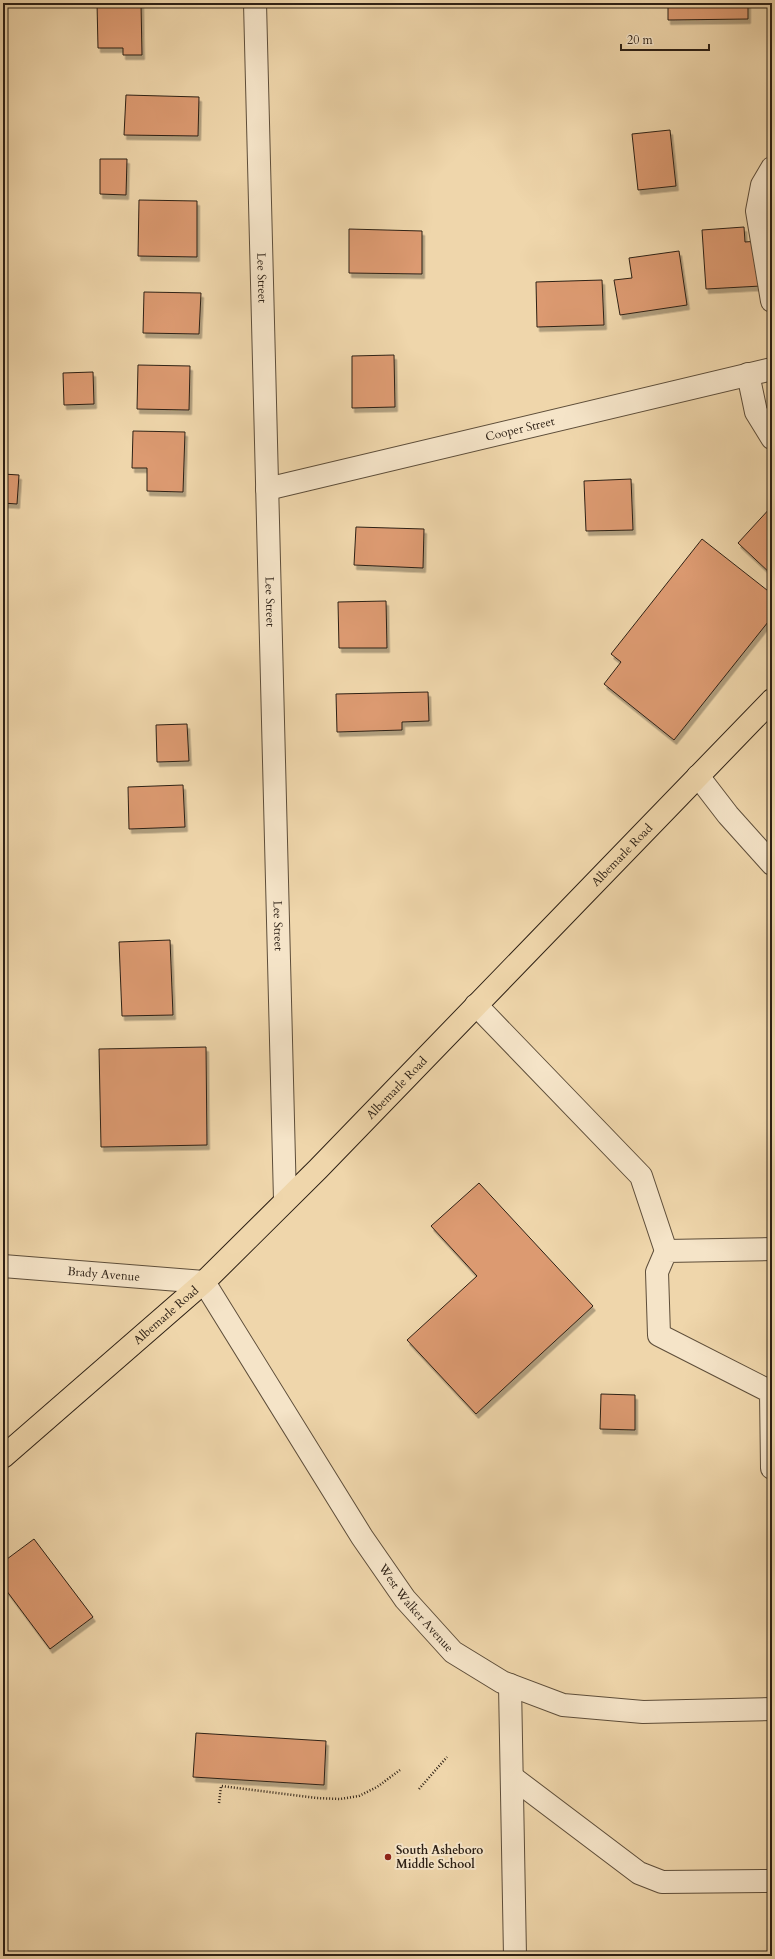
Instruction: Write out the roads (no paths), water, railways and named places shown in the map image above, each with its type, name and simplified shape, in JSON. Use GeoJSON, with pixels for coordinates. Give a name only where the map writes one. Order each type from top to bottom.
{"type":"FeatureCollection","features":[{"type":"Feature","properties":{"kind":"main road","name":"Albemarle Road"},"geometry":{"type":"LineString","coordinates":[[3,1457],[204,1282],[318,1168],[772,700]]}},
{"type":"Feature","properties":{"kind":"street","name":"Lee Street"},"geometry":{"type":"LineString","coordinates":[[255,3],[285,1200]]}},
{"type":"Feature","properties":{"kind":"street"},"geometry":{"type":"LineString","coordinates":[[772,168],[762,185],[757,211],[772,301]]}},
{"type":"Feature","properties":{"kind":"street","name":"Cooper Street"},"geometry":{"type":"LineString","coordinates":[[267,489],[772,368]]}},
{"type":"Feature","properties":{"kind":"street"},"geometry":{"type":"LineString","coordinates":[[748,374],[756,412],[772,438]]}},
{"type":"Feature","properties":{"kind":"street"},"geometry":{"type":"LineString","coordinates":[[698,776],[728,815],[772,864]]}},
{"type":"Feature","properties":{"kind":"street"},"geometry":{"type":"LineString","coordinates":[[476,1005],[641,1176],[666,1251],[657,1272],[659,1335],[771,1392],[772,1468]]}},
{"type":"Feature","properties":{"kind":"street"},"geometry":{"type":"LineString","coordinates":[[666,1251],[772,1250]]}},
{"type":"Feature","properties":{"kind":"street","name":"Brady Avenue"},"geometry":{"type":"LineString","coordinates":[[3,1266],[204,1282]]}},
{"type":"Feature","properties":{"kind":"street","name":"West Walker Avenue"},"geometry":{"type":"LineString","coordinates":[[204,1282],[362,1537],[405,1599],[453,1652],[510,1685],[563,1706],[642,1712],[772,1709]]}},
{"type":"Feature","properties":{"kind":"street"},"geometry":{"type":"LineString","coordinates":[[510,1685],[515,1956]]}},
{"type":"Feature","properties":{"kind":"street"},"geometry":{"type":"LineString","coordinates":[[512,1776],[639,1873],[662,1882],[772,1881]]}},
{"type":"Feature","properties":{"kind":"place","name":"South Asheboro Middle School"},"geometry":{"type":"Point","coordinates":[388,1857]}}]}
